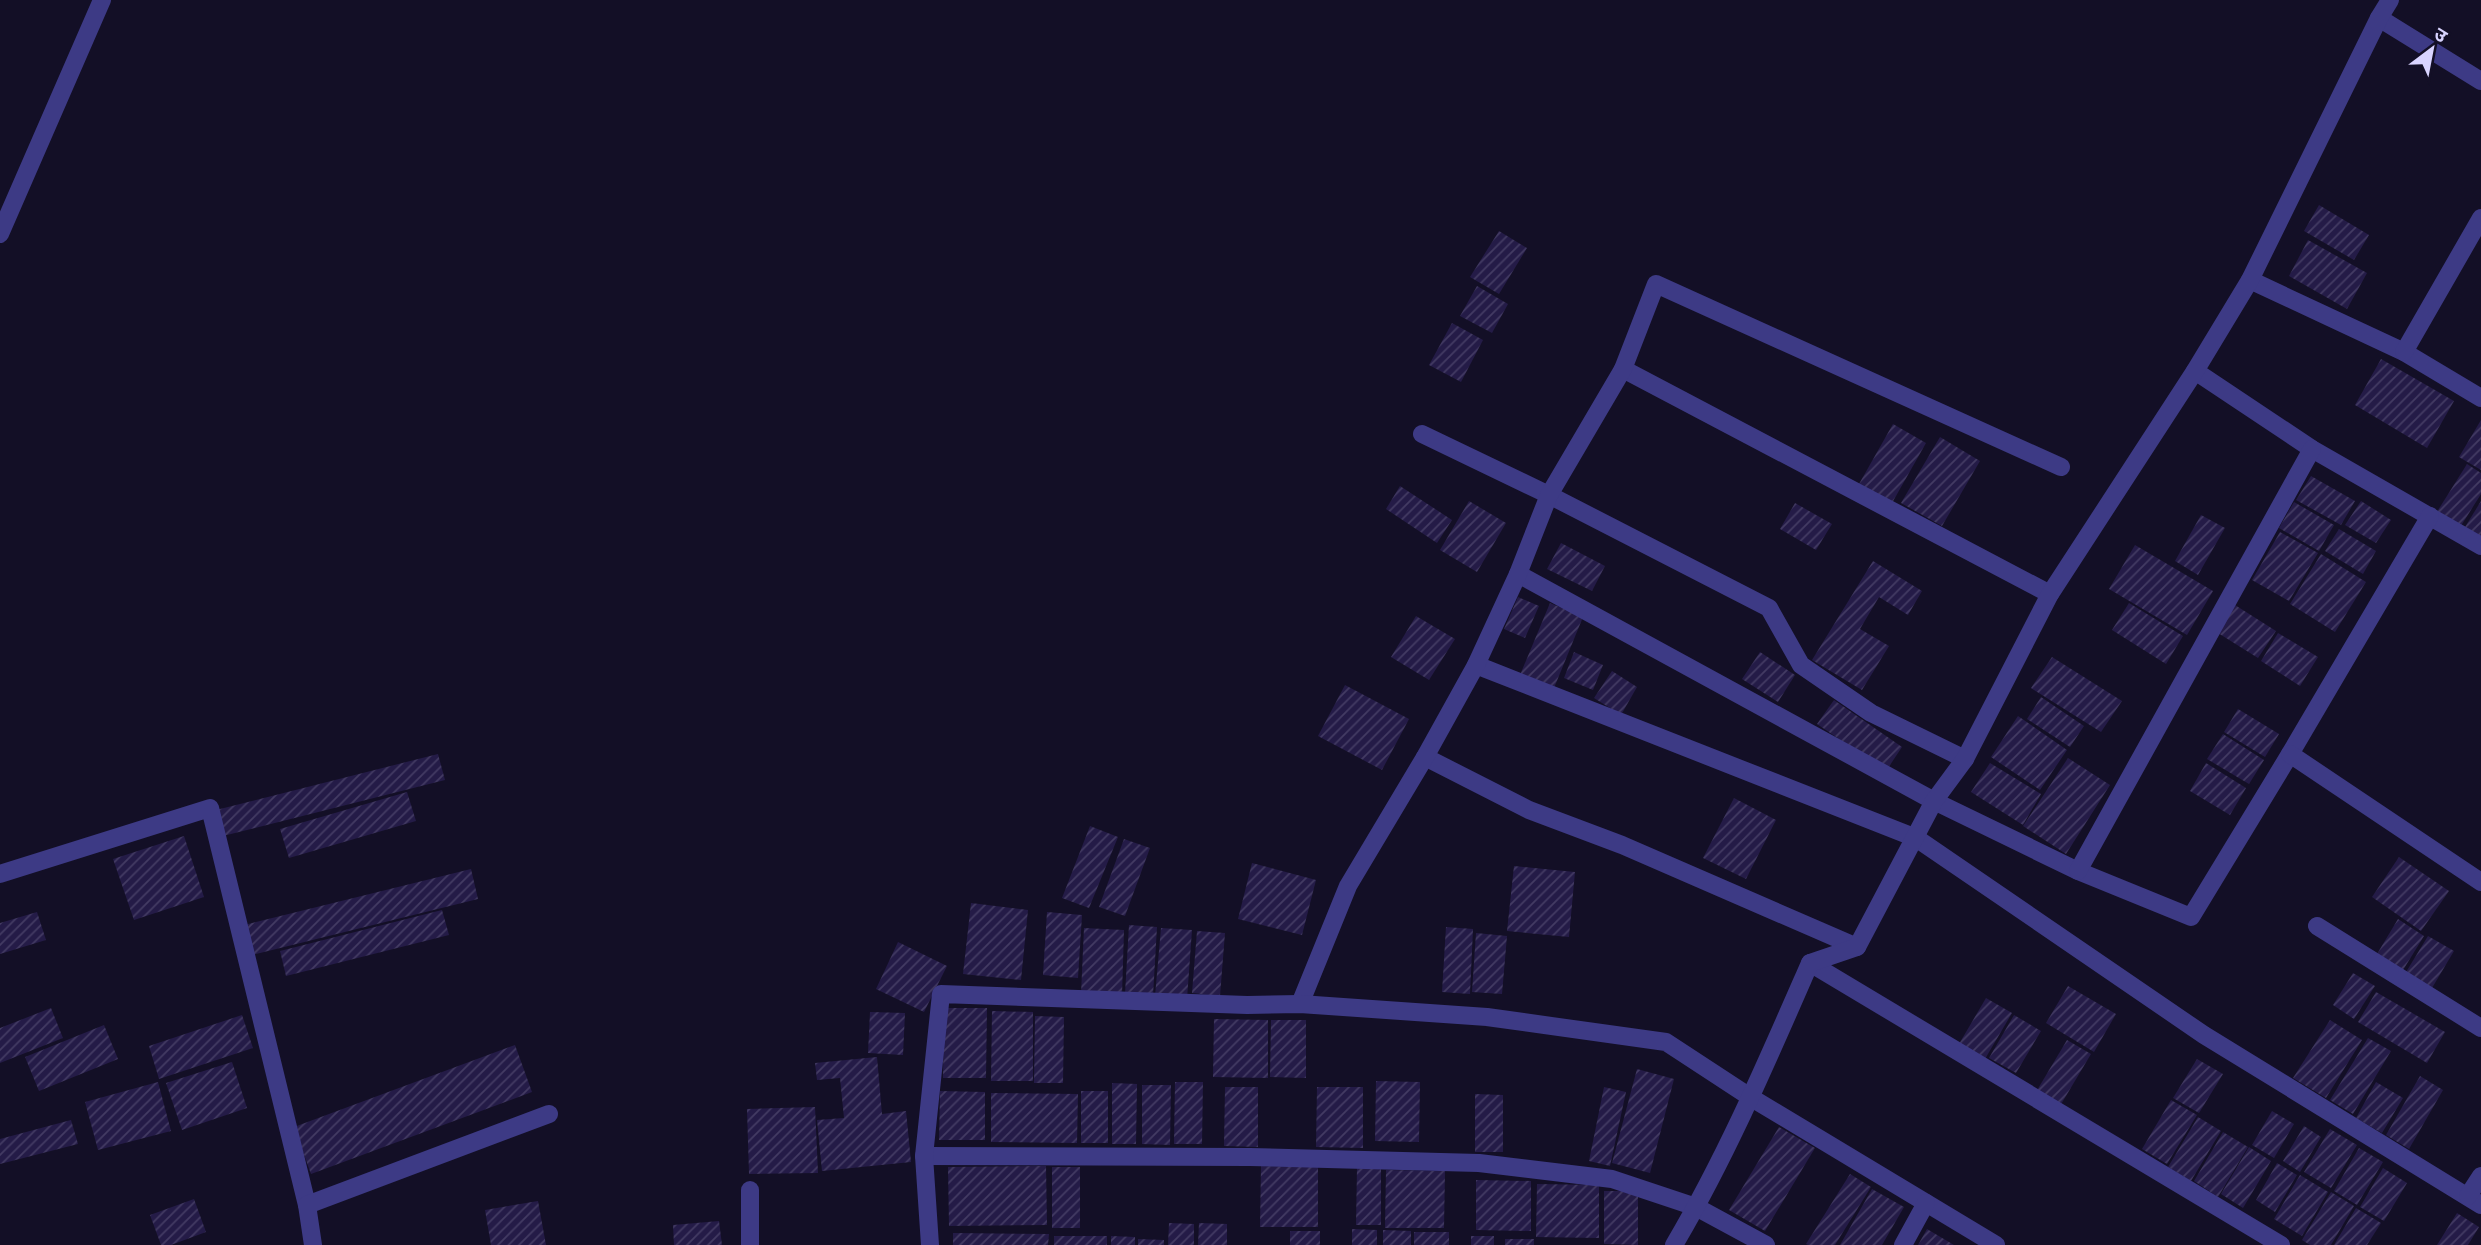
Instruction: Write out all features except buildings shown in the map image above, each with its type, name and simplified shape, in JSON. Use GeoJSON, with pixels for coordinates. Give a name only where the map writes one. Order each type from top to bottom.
{"type":"FeatureCollection","features":[{"type":"Feature","properties":{"kind":"street"},"geometry":{"type":"LineString","coordinates":[[0,233],[102,0]]}},
{"type":"Feature","properties":{"kind":"street"},"geometry":{"type":"LineString","coordinates":[[1674,1245],[1696,1207],[1750,1097],[1810,963],[1857,947],[1934,801],[1965,759],[2050,594],[2195,371],[2249,280],[2390,0]]}},
{"type":"Feature","properties":{"kind":"street"},"geometry":{"type":"LineString","coordinates":[[2379,18],[2481,81]]}},
{"type":"Feature","properties":{"kind":"street"},"geometry":{"type":"LineString","coordinates":[[2404,352],[2481,218]]}},
{"type":"Feature","properties":{"kind":"street"},"geometry":{"type":"LineString","coordinates":[[2249,280],[2404,352],[2481,398]]}},
{"type":"Feature","properties":{"kind":"street"},"geometry":{"type":"LineString","coordinates":[[1300,1004],[1348,886],[1476,665],[1518,573],[1549,495],[1623,369],[1656,284],[2061,467]]}},
{"type":"Feature","properties":{"kind":"street"},"geometry":{"type":"LineString","coordinates":[[1623,369],[2050,594]]}},
{"type":"Feature","properties":{"kind":"street"},"geometry":{"type":"LineString","coordinates":[[2195,371],[2312,449],[2481,546]]}},
{"type":"Feature","properties":{"kind":"street"},"geometry":{"type":"LineString","coordinates":[[1422,433],[1769,608],[1801,665],[1871,713],[1965,759]]}},
{"type":"Feature","properties":{"kind":"street"},"geometry":{"type":"LineString","coordinates":[[2078,871],[2312,449]]}},
{"type":"Feature","properties":{"kind":"street"},"geometry":{"type":"LineString","coordinates":[[1518,573],[1934,801],[2078,871],[2191,916],[2430,516]]}},
{"type":"Feature","properties":{"kind":"street"},"geometry":{"type":"LineString","coordinates":[[1476,665],[1916,838],[2204,1035],[2474,1200],[2481,1176]]}},
{"type":"Feature","properties":{"kind":"street"},"geometry":{"type":"LineString","coordinates":[[2290,754],[2481,882]]}},
{"type":"Feature","properties":{"kind":"street"},"geometry":{"type":"LineString","coordinates":[[1425,757],[1529,810],[1622,845],[1857,947]]}},
{"type":"Feature","properties":{"kind":"street"},"geometry":{"type":"LineString","coordinates":[[0,874],[210,808],[307,1205],[313,1245]]}},
{"type":"Feature","properties":{"kind":"street"},"geometry":{"type":"LineString","coordinates":[[2317,926],[2481,1028]]}},
{"type":"Feature","properties":{"kind":"street"},"geometry":{"type":"LineString","coordinates":[[1810,963],[2281,1245]]}},
{"type":"Feature","properties":{"kind":"street"},"geometry":{"type":"LineString","coordinates":[[930,1245],[924,1156],[941,994],[1247,1006],[1300,1004],[1487,1017],[1666,1042],[1750,1097],[1996,1245]]}},
{"type":"Feature","properties":{"kind":"street"},"geometry":{"type":"LineString","coordinates":[[307,1205],[549,1114]]}},
{"type":"Feature","properties":{"kind":"street"},"geometry":{"type":"LineString","coordinates":[[924,1156],[1250,1157],[1479,1163],[1612,1179],[1696,1207],[1766,1245]]}},
{"type":"Feature","properties":{"kind":"street"},"geometry":{"type":"LineString","coordinates":[[750,1190],[750,1245]]}},
{"type":"Feature","properties":{"kind":"street"},"geometry":{"type":"LineString","coordinates":[[1903,1245],[1926,1203]]}}]}
